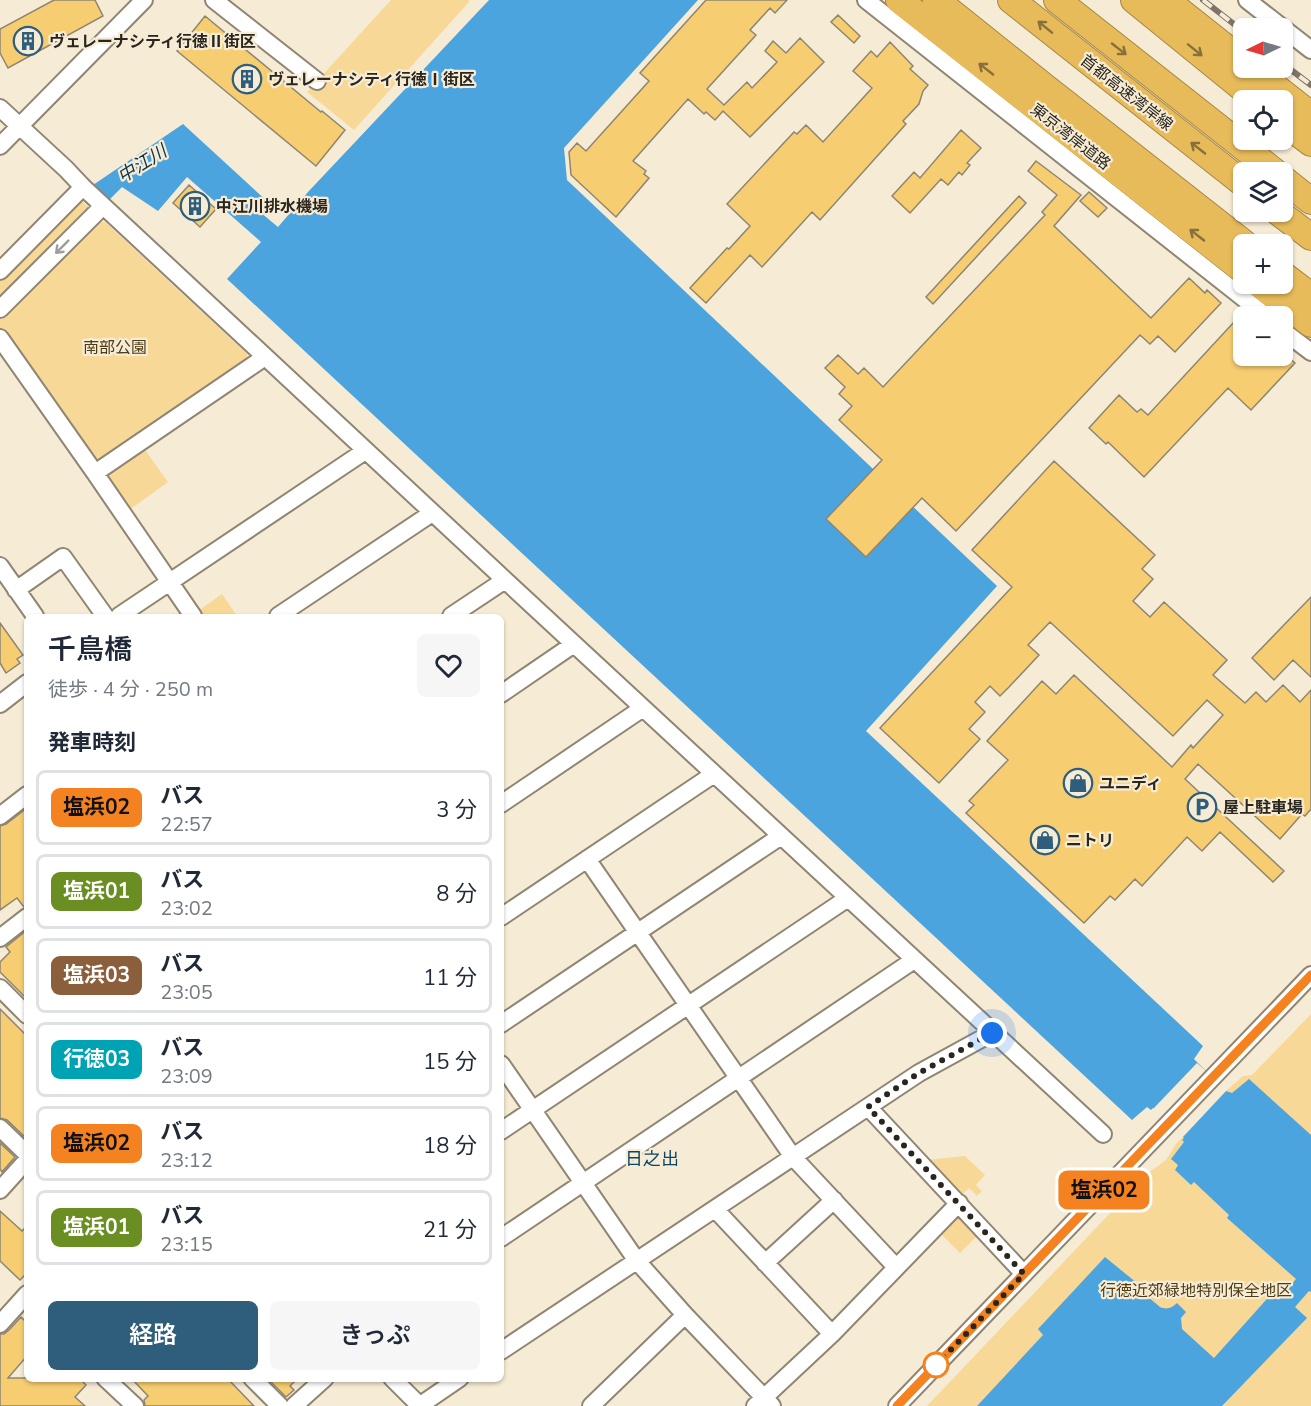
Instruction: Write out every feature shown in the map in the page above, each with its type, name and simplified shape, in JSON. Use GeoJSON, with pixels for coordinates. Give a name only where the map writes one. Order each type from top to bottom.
{"type":"FeatureCollection","features":[{"type":"Feature","properties":{"kind":"highway","name":"東京湾岸道路"},"geometry":{"type":"LineString","coordinates":[[899,0],[1039,97],[1099,129],[1233,235]]}},
{"type":"Feature","properties":{"kind":"highway","name":"東京湾岸道路"},"geometry":{"type":"LineString","coordinates":[[936,0],[1039,97],[1233,262]]}},
{"type":"Feature","properties":{"kind":"highway","name":"首都高速湾岸線"},"geometry":{"type":"LineString","coordinates":[[1011,0],[1233,175]]}},
{"type":"Feature","properties":{"kind":"highway","name":"首都高速湾岸線"},"geometry":{"type":"LineString","coordinates":[[1057,0],[1262,162]]}},
{"type":"Feature","properties":{"kind":"highway"},"geometry":{"type":"LineString","coordinates":[[1134,0],[1245,90]]}},
{"type":"Feature","properties":{"kind":"highway"},"geometry":{"type":"LineString","coordinates":[[1166,0],[1233,53]]}},
{"type":"Feature","properties":{"kind":"highway"},"geometry":{"type":"LineString","coordinates":[[1259,78],[1303,134]]}},
{"type":"Feature","properties":{"kind":"highway"},"geometry":{"type":"LineString","coordinates":[[1099,129],[1252,234]]}},
{"type":"Feature","properties":{"kind":"highway"},"geometry":{"type":"LineString","coordinates":[[1293,187],[1311,201]]}},
{"type":"Feature","properties":{"kind":"highway"},"geometry":{"type":"LineString","coordinates":[[1291,222],[1311,237]]}},
{"type":"Feature","properties":{"kind":"highway"},"geometry":{"type":"LineString","coordinates":[[1299,274],[1311,296]]}},
{"type":"Feature","properties":{"kind":"highway"},"geometry":{"type":"LineString","coordinates":[[1272,294],[1311,324]]}},
{"type":"Feature","properties":{"kind":"street"},"geometry":{"type":"LineString","coordinates":[[0,146],[144,0]]}},
{"type":"Feature","properties":{"kind":"street"},"geometry":{"type":"LineString","coordinates":[[214,0],[316,81]]}},
{"type":"Feature","properties":{"kind":"street"},"geometry":{"type":"LineString","coordinates":[[866,0],[1253,306]]}},
{"type":"Feature","properties":{"kind":"street"},"geometry":{"type":"LineString","coordinates":[[1247,0],[1311,50]]}},
{"type":"Feature","properties":{"kind":"street"},"geometry":{"type":"LineString","coordinates":[[0,108],[365,451],[1103,1134]]}},
{"type":"Feature","properties":{"kind":"street"},"geometry":{"type":"LineString","coordinates":[[0,271],[83,187]]}},
{"type":"Feature","properties":{"kind":"street"},"geometry":{"type":"LineString","coordinates":[[0,309],[103,206]]}},
{"type":"Feature","properties":{"kind":"street"},"geometry":{"type":"LineString","coordinates":[[0,338],[192,614]]}},
{"type":"Feature","properties":{"kind":"street"},"geometry":{"type":"LineString","coordinates":[[1293,338],[1311,352]]}},
{"type":"Feature","properties":{"kind":"street"},"geometry":{"type":"LineString","coordinates":[[94,472],[265,357]]}},
{"type":"Feature","properties":{"kind":"street"},"geometry":{"type":"LineString","coordinates":[[122,614],[365,451]]}},
{"type":"Feature","properties":{"kind":"street"},"geometry":{"type":"LineString","coordinates":[[281,614],[432,513]]}},
{"type":"Feature","properties":{"kind":"street"},"geometry":{"type":"LineString","coordinates":[[16,590],[63,557],[104,614]]}},
{"type":"Feature","properties":{"kind":"street"},"geometry":{"type":"LineString","coordinates":[[0,566],[34,614]]}},
{"type":"Feature","properties":{"kind":"street"},"geometry":{"type":"LineString","coordinates":[[454,614],[505,580]]}},
{"type":"Feature","properties":{"kind":"street"},"geometry":{"type":"LineString","coordinates":[[504,692],[574,645]]}},
{"type":"Feature","properties":{"kind":"street"},"geometry":{"type":"LineString","coordinates":[[0,704],[24,685]]}},
{"type":"Feature","properties":{"kind":"street"},"geometry":{"type":"LineString","coordinates":[[504,802],[643,708]]}},
{"type":"Feature","properties":{"kind":"street"},"geometry":{"type":"LineString","coordinates":[[504,915],[714,774]]}},
{"type":"Feature","properties":{"kind":"street"},"geometry":{"type":"LineString","coordinates":[[0,816],[24,797]]}},
{"type":"Feature","properties":{"kind":"street"},"geometry":{"type":"LineString","coordinates":[[504,1022],[781,836]]}},
{"type":"Feature","properties":{"kind":"street"},"geometry":{"type":"LineString","coordinates":[[587,859],[793,1157],[896,1267]]}},
{"type":"Feature","properties":{"kind":"street"},"geometry":{"type":"LineString","coordinates":[[504,1129],[848,898]]}},
{"type":"Feature","properties":{"kind":"street"},"geometry":{"type":"LineString","coordinates":[[0,938],[24,919]]}},
{"type":"Feature","properties":{"kind":"street"},"geometry":{"type":"LineString","coordinates":[[504,1236],[914,960]]}},
{"type":"Feature","properties":{"kind":"street"},"geometry":{"type":"LineString","coordinates":[[897,1406],[1311,975]]}},
{"type":"Feature","properties":{"kind":"street"},"geometry":{"type":"LineString","coordinates":[[0,988],[24,1012]]}},
{"type":"Feature","properties":{"kind":"street"},"geometry":{"type":"LineString","coordinates":[[504,1349],[919,1073],[992,1033]]}},
{"type":"Feature","properties":{"kind":"street"},"geometry":{"type":"LineString","coordinates":[[504,1068],[637,1261],[764,1403],[958,1203]]}},
{"type":"Feature","properties":{"kind":"street"},"geometry":{"type":"LineString","coordinates":[[868,1107],[1024,1274]]}},
{"type":"Feature","properties":{"kind":"street"},"geometry":{"type":"LineString","coordinates":[[0,1128],[24,1151]]}},
{"type":"Feature","properties":{"kind":"street"},"geometry":{"type":"LineString","coordinates":[[0,1190],[24,1163]]}},
{"type":"Feature","properties":{"kind":"street"},"geometry":{"type":"LineString","coordinates":[[765,1263],[834,1200]]}},
{"type":"Feature","properties":{"kind":"street"},"geometry":{"type":"LineString","coordinates":[[715,1209],[832,1334]]}},
{"type":"Feature","properties":{"kind":"street"},"geometry":{"type":"LineString","coordinates":[[0,1324],[24,1301]]}},
{"type":"Feature","properties":{"kind":"street"},"geometry":{"type":"LineString","coordinates":[[591,1406],[686,1315]]}},
{"type":"Feature","properties":{"kind":"street"},"geometry":{"type":"LineString","coordinates":[[109,1382],[135,1406]]}},
{"type":"Feature","properties":{"kind":"street"},"geometry":{"type":"LineString","coordinates":[[256,1382],[280,1406]]}},
{"type":"Feature","properties":{"kind":"street"},"geometry":{"type":"LineString","coordinates":[[294,1406],[321,1382]]}},
{"type":"Feature","properties":{"kind":"street"},"geometry":{"type":"LineString","coordinates":[[396,1382],[419,1406],[454,1382]]}},
{"type":"Feature","properties":{"kind":"green space"},"geometry":{"type":"Polygon","coordinates":[[[391,0],[469,0],[469,2],[354,130],[307,92],[391,0]]]}},
{"type":"Feature","properties":{"kind":"green space"},"geometry":{"type":"Polygon","coordinates":[[[78,198],[93,211],[0,304],[0,277],[78,198]]]}},
{"type":"Feature","properties":{"kind":"green space","name":"南部公園"},"geometry":{"type":"Polygon","coordinates":[[[105,222],[247,354],[247,361],[100,462],[92,461],[0,329],[0,315],[93,223],[105,222]]]}},
{"type":"Feature","properties":{"kind":"green space"},"geometry":{"type":"Polygon","coordinates":[[[143,447],[168,482],[128,511],[105,478],[106,472],[143,447]]]}},
{"type":"Feature","properties":{"kind":"green space"},"geometry":{"type":"Polygon","coordinates":[[[222,594],[236,614],[196,614],[222,594]]]}},
{"type":"Feature","properties":{"kind":"green space","name":"行徳近郊緑地特別保全地区"},"geometry":{"type":"Polygon","coordinates":[[[1311,1014],[1311,1406],[927,1406],[1148,1173],[1166,1160],[1176,1144],[1227,1090],[1243,1076],[1252,1075],[1311,1014]]]}},
{"type":"Feature","properties":{"kind":"green space"},"geometry":{"type":"Polygon","coordinates":[[[965,1156],[985,1175],[976,1185],[982,1191],[977,1196],[969,1188],[961,1196],[926,1160],[965,1156]]]}},
{"type":"Feature","properties":{"kind":"green space"},"geometry":{"type":"Polygon","coordinates":[[[958,1212],[979,1234],[960,1253],[938,1231],[958,1212]]]}},
{"type":"Feature","properties":{"kind":"water","name":"中江川"},"geometry":{"type":"Polygon","coordinates":[[[489,0],[698,0],[564,148],[567,180],[997,586],[866,731],[1203,1046],[1194,1059],[1226,1091],[1232,1093],[1249,1079],[1311,1135],[1311,1292],[1309,1291],[1295,1307],[1307,1318],[1222,1406],[977,1406],[1043,1335],[1038,1329],[1105,1257],[1143,1288],[1141,1291],[1160,1307],[1169,1308],[1177,1303],[1186,1312],[1181,1318],[1182,1329],[1214,1358],[1275,1290],[1282,1296],[1296,1279],[1227,1218],[1229,1215],[1194,1182],[1191,1185],[1175,1170],[1178,1165],[1171,1159],[1184,1142],[1182,1140],[1184,1138],[1153,1108],[1151,1110],[1147,1107],[1132,1120],[227,279],[261,242],[187,177],[158,211],[122,187],[109,200],[93,185],[183,124],[268,202],[260,212],[278,227],[308,192],[489,0]]]}},
{"type":"Feature","properties":{"kind":"pier"},"geometry":{"type":"Polygon","coordinates":[[[1197,1063],[1227,1090],[1182,1138],[1152,1110],[1197,1063]]]}},
{"type":"Feature","properties":{"kind":"building","name":"ヴェレーナシティ行徳Ⅱ街区"},"geometry":{"type":"Polygon","coordinates":[[[54,0],[95,0],[103,16],[8,68],[0,53],[0,29],[54,0]]]}},
{"type":"Feature","properties":{"kind":"building"},"geometry":{"type":"Polygon","coordinates":[[[706,0],[787,0],[775,13],[770,8],[750,30],[756,35],[707,89],[724,105],[747,82],[752,88],[777,62],[765,51],[773,41],[786,53],[800,38],[824,62],[750,137],[723,111],[715,120],[706,112],[704,114],[688,99],[633,161],[646,171],[644,174],[649,178],[616,217],[571,175],[569,152],[577,143],[586,151],[649,81],[640,73],[706,0]]]}},
{"type":"Feature","properties":{"kind":"building"},"geometry":{"type":"Polygon","coordinates":[[[838,15],[860,36],[854,43],[831,22],[838,15]]]}},
{"type":"Feature","properties":{"kind":"building","name":"ヴェレーナシティ行徳Ⅰ街区"},"geometry":{"type":"Polygon","coordinates":[[[205,16],[345,130],[316,166],[177,51],[205,16]]]}},
{"type":"Feature","properties":{"kind":"building"},"geometry":{"type":"Polygon","coordinates":[[[890,42],[913,66],[910,69],[928,85],[923,91],[919,104],[903,121],[906,124],[820,220],[812,212],[762,267],[750,255],[706,303],[690,288],[750,226],[727,204],[794,132],[797,134],[806,125],[823,142],[872,88],[853,71],[871,51],[877,57],[890,42]]]}},
{"type":"Feature","properties":{"kind":"building"},"geometry":{"type":"Polygon","coordinates":[[[961,130],[981,148],[967,163],[970,165],[962,175],[959,172],[948,185],[941,179],[910,213],[892,196],[914,172],[920,178],[961,130]]]}},
{"type":"Feature","properties":{"kind":"building"},"geometry":{"type":"Polygon","coordinates":[[[1036,161],[1081,195],[1054,226],[1151,318],[1189,278],[1205,293],[1207,290],[1221,303],[1175,352],[1158,336],[1150,344],[1140,335],[956,531],[922,498],[866,557],[826,519],[882,460],[839,420],[852,406],[839,394],[845,387],[825,368],[838,355],[858,374],[864,368],[883,387],[1045,215],[1042,212],[1057,195],[1028,171],[1036,161]]]}},
{"type":"Feature","properties":{"kind":"building","name":"中江川排水機場"},"geometry":{"type":"Polygon","coordinates":[[[189,185],[216,209],[200,227],[173,203],[189,185]]]}},
{"type":"Feature","properties":{"kind":"building"},"geometry":{"type":"Polygon","coordinates":[[[1089,192],[1107,208],[1098,217],[1080,201],[1089,192]]]}},
{"type":"Feature","properties":{"kind":"building"},"geometry":{"type":"Polygon","coordinates":[[[1019,196],[1026,203],[933,304],[926,297],[1019,196]]]}},
{"type":"Feature","properties":{"kind":"building"},"geometry":{"type":"Polygon","coordinates":[[[1233,323],[1233,366],[1292,366],[1251,410],[1228,388],[1144,477],[1108,442],[1106,444],[1089,428],[1119,395],[1137,412],[1141,409],[1148,415],[1233,323]]]}},
{"type":"Feature","properties":{"kind":"building"},"geometry":{"type":"Polygon","coordinates":[[[1054,461],[1155,555],[1142,569],[1153,579],[1133,601],[1150,617],[1164,602],[1227,660],[1213,675],[1245,703],[1256,692],[1266,702],[1283,685],[1300,702],[1311,690],[1311,809],[1305,816],[1302,814],[1280,839],[1198,764],[1185,779],[1284,871],[1273,882],[1220,832],[1202,851],[1187,837],[1142,886],[1135,879],[1115,900],[1110,896],[1084,923],[966,813],[974,805],[969,801],[1008,760],[987,741],[1042,681],[1056,694],[1074,675],[1172,767],[1191,745],[1193,748],[1223,715],[1207,700],[1173,736],[1050,622],[1028,645],[1039,655],[1000,696],[990,686],[975,702],[985,712],[969,729],[980,739],[939,783],[880,728],[1012,587],[972,550],[1054,461]]]}},
{"type":"Feature","properties":{"kind":"building"},"geometry":{"type":"Polygon","coordinates":[[[1311,597],[1311,677],[1293,660],[1274,680],[1252,658],[1311,597]]]}},
{"type":"Feature","properties":{"kind":"building"},"geometry":{"type":"Polygon","coordinates":[[[0,623],[23,655],[17,659],[20,663],[6,673],[0,663],[0,623]]]}},
{"type":"Feature","properties":{"kind":"building"},"geometry":{"type":"Polygon","coordinates":[[[24,810],[24,907],[17,898],[0,910],[0,826],[24,810]]]}},
{"type":"Feature","properties":{"kind":"building"},"geometry":{"type":"Polygon","coordinates":[[[24,932],[24,996],[0,972],[0,962],[10,952],[6,947],[24,932]]]}},
{"type":"Feature","properties":{"kind":"building"},"geometry":{"type":"Polygon","coordinates":[[[0,1009],[24,1033],[24,1136],[7,1120],[0,1118],[0,1009]]]}},
{"type":"Feature","properties":{"kind":"building"},"geometry":{"type":"Polygon","coordinates":[[[0,1143],[15,1157],[2,1172],[0,1169],[0,1143]]]}},
{"type":"Feature","properties":{"kind":"building"},"geometry":{"type":"Polygon","coordinates":[[[0,1211],[22,1231],[24,1229],[24,1276],[20,1280],[0,1261],[0,1211]]]}},
{"type":"Feature","properties":{"kind":"building"},"geometry":{"type":"Polygon","coordinates":[[[21,1317],[24,1320],[24,1359],[8,1378],[24,1378],[24,1382],[83,1382],[86,1385],[75,1397],[85,1406],[0,1406],[0,1334],[10,1329],[21,1317]]]}},
{"type":"Feature","properties":{"kind":"building"},"geometry":{"type":"Polygon","coordinates":[[[135,1382],[231,1382],[254,1406],[145,1406],[144,1400],[148,1396],[135,1382]]]}},
{"type":"Feature","properties":{"kind":"building"},"geometry":{"type":"Polygon","coordinates":[[[271,1382],[294,1382],[290,1386],[294,1390],[286,1397],[271,1382]]]}},
{"type":"Feature","properties":{"kind":"railway"},"geometry":{"type":"LineString","coordinates":[[1203,0],[1233,23]]}},
{"type":"Feature","properties":{"kind":"railway"},"geometry":{"type":"LineString","coordinates":[[1293,71],[1311,85]]}},
{"type":"Feature","properties":{"kind":"bus line","name":"塩浜02"},"geometry":{"type":"LineString","coordinates":[[897,1406],[1311,975]]}},
{"type":"Feature","properties":{"kind":"place","name":"ヴェレーナシティ行徳Ⅱ街区"},"geometry":{"type":"Point","coordinates":[28,41]}},
{"type":"Feature","properties":{"kind":"place","name":"ヴェレーナシティ行徳Ⅰ街区"},"geometry":{"type":"Point","coordinates":[247,79]}},
{"type":"Feature","properties":{"kind":"place","name":"中江川排水機場"},"geometry":{"type":"Point","coordinates":[195,206]}},
{"type":"Feature","properties":{"kind":"place","name":"ユニディ"},"geometry":{"type":"Point","coordinates":[1078,783]}},
{"type":"Feature","properties":{"kind":"place","name":"屋上駐車場"},"geometry":{"type":"Point","coordinates":[1202,807]}},
{"type":"Feature","properties":{"kind":"place","name":"ニトリ"},"geometry":{"type":"Point","coordinates":[1045,840]}},
{"type":"Feature","properties":{"kind":"district","name":"日之出"},"geometry":{"type":"Point","coordinates":[652,1159]}},
{"type":"Feature","properties":{"kind":"route"},"geometry":{"type":"LineString","coordinates":[[936,1365],[1024,1274],[868,1107],[919,1073],[992,1033]]}}]}
